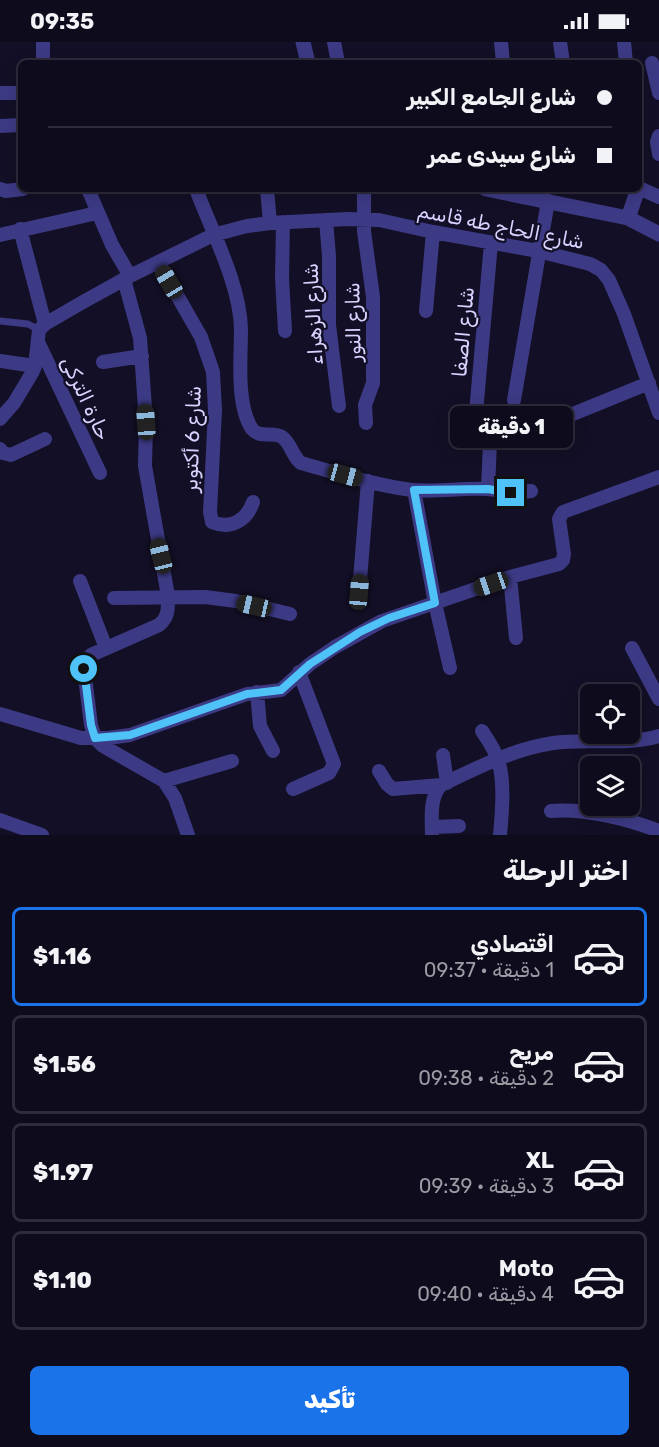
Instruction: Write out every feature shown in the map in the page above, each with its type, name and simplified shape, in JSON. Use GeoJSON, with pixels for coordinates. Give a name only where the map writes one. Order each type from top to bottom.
{"type":"FeatureCollection","features":[{"type":"Feature","properties":{"kind":"street"},"geometry":{"type":"LineString","coordinates":[[43,42],[43,60]]}},
{"type":"Feature","properties":{"kind":"street"},"geometry":{"type":"LineString","coordinates":[[303,42],[307,60]]}},
{"type":"Feature","properties":{"kind":"street"},"geometry":{"type":"LineString","coordinates":[[334,42],[337,60]]}},
{"type":"Feature","properties":{"kind":"street"},"geometry":{"type":"LineString","coordinates":[[501,42],[502,60]]}},
{"type":"Feature","properties":{"kind":"street"},"geometry":{"type":"LineString","coordinates":[[560,42],[562,60]]}},
{"type":"Feature","properties":{"kind":"street"},"geometry":{"type":"LineString","coordinates":[[624,42],[626,60]]}},
{"type":"Feature","properties":{"kind":"street"},"geometry":{"type":"LineString","coordinates":[[650,64],[659,93]]}},
{"type":"Feature","properties":{"kind":"street"},"geometry":{"type":"LineString","coordinates":[[0,93],[18,93]]}},
{"type":"Feature","properties":{"kind":"street"},"geometry":{"type":"LineString","coordinates":[[0,126],[18,125]]}},
{"type":"Feature","properties":{"kind":"street"},"geometry":{"type":"LineString","coordinates":[[659,136],[657,142],[659,154]]}},
{"type":"Feature","properties":{"kind":"street"},"geometry":{"type":"LineString","coordinates":[[0,189],[6,192],[18,190]]}},
{"type":"Feature","properties":{"kind":"street"},"geometry":{"type":"LineString","coordinates":[[642,189],[659,197]]}},
{"type":"Feature","properties":{"kind":"street"},"geometry":{"type":"LineString","coordinates":[[89,192],[127,277],[137,323],[142,356],[146,422],[145,466],[168,596],[167,616],[159,625],[91,655],[85,663],[91,725],[95,738],[103,746],[165,780],[175,798],[188,835]]}},
{"type":"Feature","properties":{"kind":"street"},"geometry":{"type":"LineString","coordinates":[[197,192],[238,299],[244,406],[253,430],[257,434],[283,437],[288,442],[295,458],[301,463],[368,481],[414,490],[488,489],[518,493],[531,491]]}},
{"type":"Feature","properties":{"kind":"street"},"geometry":{"type":"LineString","coordinates":[[268,192],[277,222],[285,331]]}},
{"type":"Feature","properties":{"kind":"street","name":"شارع النور"},"geometry":{"type":"LineString","coordinates":[[364,192],[363,219],[373,297],[373,383],[365,405],[366,423]]}},
{"type":"Feature","properties":{"kind":"street"},"geometry":{"type":"LineString","coordinates":[[502,192],[628,218],[659,234]]}},
{"type":"Feature","properties":{"kind":"street"},"geometry":{"type":"LineString","coordinates":[[628,218],[638,192]]}},
{"type":"Feature","properties":{"kind":"street"},"geometry":{"type":"LineString","coordinates":[[514,400],[548,201]]}},
{"type":"Feature","properties":{"kind":"street"},"geometry":{"type":"LineString","coordinates":[[0,235],[97,213]]}},
{"type":"Feature","properties":{"kind":"street","name":"شارع الحاج طه قاسم"},"geometry":{"type":"LineString","coordinates":[[40,331],[127,277],[213,235],[247,226],[277,222],[363,219],[538,251],[590,264],[601,270],[609,280],[624,314],[659,413]]}},
{"type":"Feature","properties":{"kind":"street","name":"شارع الزهراء"},"geometry":{"type":"LineString","coordinates":[[326,220],[329,256],[329,325],[339,406]]}},
{"type":"Feature","properties":{"kind":"street"},"geometry":{"type":"LineString","coordinates":[[0,419],[25,387],[34,366],[40,331],[20,229]]}},
{"type":"Feature","properties":{"kind":"street"},"geometry":{"type":"LineString","coordinates":[[426,311],[433,232]]}},
{"type":"Feature","properties":{"kind":"street","name":"شارع الصفا"},"geometry":{"type":"LineString","coordinates":[[475,424],[491,243]]}},
{"type":"Feature","properties":{"kind":"street","name":"شارع 6 أكتوبر"},"geometry":{"type":"LineString","coordinates":[[158,262],[201,337],[213,372],[214,410],[210,512],[212,522],[225,525],[239,522],[249,513],[253,502]]}},
{"type":"Feature","properties":{"kind":"street","name":"حارة التركى"},"geometry":{"type":"LineString","coordinates":[[40,331],[100,473]]}},
{"type":"Feature","properties":{"kind":"street"},"geometry":{"type":"LineString","coordinates":[[103,362],[142,356]]}},
{"type":"Feature","properties":{"kind":"street"},"geometry":{"type":"LineString","coordinates":[[0,361],[34,366]]}},
{"type":"Feature","properties":{"kind":"street"},"geometry":{"type":"LineString","coordinates":[[488,489],[490,442],[495,432],[546,425],[649,383]]}},
{"type":"Feature","properties":{"kind":"street"},"geometry":{"type":"LineString","coordinates":[[0,449],[3,453],[11,455],[45,439]]}},
{"type":"Feature","properties":{"kind":"street"},"geometry":{"type":"LineString","coordinates":[[0,714],[81,738],[95,738],[130,735],[247,694],[281,690],[299,672],[335,647],[374,625],[510,578],[562,563],[564,554],[559,519],[562,512],[659,477]]}},
{"type":"Feature","properties":{"kind":"street"},"geometry":{"type":"LineString","coordinates":[[359,592],[368,481]]}},
{"type":"Feature","properties":{"kind":"street"},"geometry":{"type":"LineString","coordinates":[[414,490],[435,603],[450,668]]}},
{"type":"Feature","properties":{"kind":"street"},"geometry":{"type":"LineString","coordinates":[[510,578],[516,638]]}},
{"type":"Feature","properties":{"kind":"street"},"geometry":{"type":"LineString","coordinates":[[80,581],[106,648]]}},
{"type":"Feature","properties":{"kind":"street"},"geometry":{"type":"LineString","coordinates":[[114,598],[168,596],[220,599],[290,614]]}},
{"type":"Feature","properties":{"kind":"street"},"geometry":{"type":"LineString","coordinates":[[632,648],[659,699]]}},
{"type":"Feature","properties":{"kind":"street"},"geometry":{"type":"LineString","coordinates":[[293,789],[329,773],[334,764],[299,672]]}},
{"type":"Feature","properties":{"kind":"street"},"geometry":{"type":"LineString","coordinates":[[257,692],[260,726],[273,751]]}},
{"type":"Feature","properties":{"kind":"street"},"geometry":{"type":"LineString","coordinates":[[482,731],[498,759],[502,804],[500,835]]}},
{"type":"Feature","properties":{"kind":"street"},"geometry":{"type":"LineString","coordinates":[[459,826],[432,831],[433,801],[437,790],[444,784],[498,759],[533,747],[554,743],[638,741],[659,736]]}},
{"type":"Feature","properties":{"kind":"street"},"geometry":{"type":"LineString","coordinates":[[443,755],[444,784]]}},
{"type":"Feature","properties":{"kind":"street"},"geometry":{"type":"LineString","coordinates":[[165,780],[232,761]]}},
{"type":"Feature","properties":{"kind":"street"},"geometry":{"type":"LineString","coordinates":[[379,771],[393,789],[444,784]]}},
{"type":"Feature","properties":{"kind":"street"},"geometry":{"type":"LineString","coordinates":[[551,811],[579,811],[658,827]]}},
{"type":"Feature","properties":{"kind":"street"},"geometry":{"type":"LineString","coordinates":[[0,820],[42,835]]}},
{"type":"Feature","properties":{"kind":"lane"},"geometry":{"type":"LineString","coordinates":[[0,321],[28,324],[40,331]]}},
{"type":"Feature","properties":{"kind":"route"},"geometry":{"type":"LineString","coordinates":[[84,669],[91,725],[95,738],[130,735],[247,694],[277,692],[310,664],[360,632],[389,618],[435,603],[414,490],[488,489],[511,493]]}}]}
